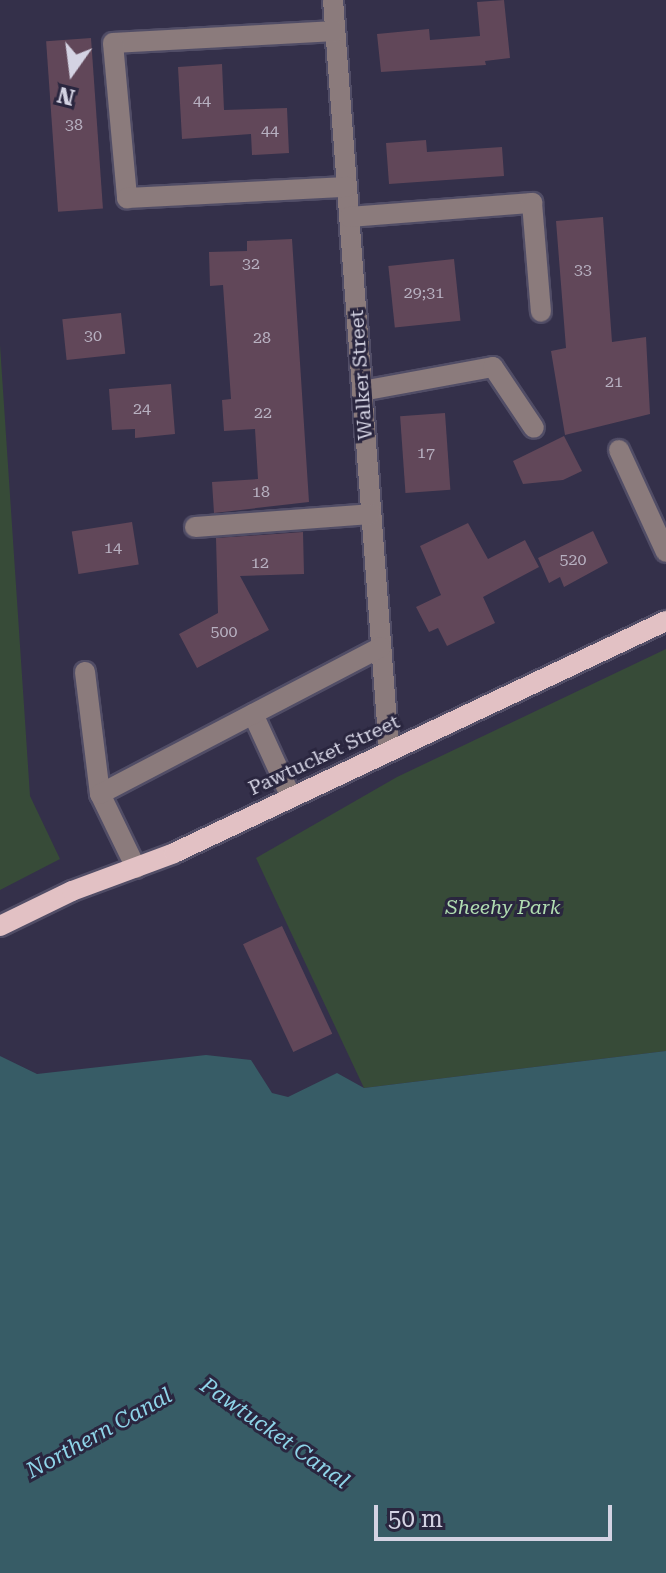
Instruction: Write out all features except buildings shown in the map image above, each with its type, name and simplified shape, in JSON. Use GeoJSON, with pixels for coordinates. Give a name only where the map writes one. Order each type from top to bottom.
{"type":"FeatureCollection","features":[{"type":"Feature","properties":{"kind":"main road","name":"Pawtucket Street"},"geometry":{"type":"LineString","coordinates":[[0,926],[72,891],[136,868],[666,621]]}},
{"type":"Feature","properties":{"kind":"street","name":"Walker Street"},"geometry":{"type":"LineString","coordinates":[[333,0],[389,750]]}},
{"type":"Feature","properties":{"kind":"street"},"geometry":{"type":"LineString","coordinates":[[335,31],[113,43],[127,198],[347,187]]}},
{"type":"Feature","properties":{"kind":"street"},"geometry":{"type":"LineString","coordinates":[[349,217],[532,203],[541,312]]}},
{"type":"Feature","properties":{"kind":"street"},"geometry":{"type":"LineString","coordinates":[[362,391],[493,367],[534,428]]}},
{"type":"Feature","properties":{"kind":"street"},"geometry":{"type":"LineString","coordinates":[[619,450],[666,552]]}},
{"type":"Feature","properties":{"kind":"street"},"geometry":{"type":"LineString","coordinates":[[195,527],[371,514]]}},
{"type":"Feature","properties":{"kind":"street"},"geometry":{"type":"LineString","coordinates":[[100,794],[381,647]]}},
{"type":"Feature","properties":{"kind":"street"},"geometry":{"type":"LineString","coordinates":[[85,672],[100,794],[136,868]]}},
{"type":"Feature","properties":{"kind":"street"},"geometry":{"type":"LineString","coordinates":[[253,714],[291,797]]}},
{"type":"Feature","properties":{"kind":"green space"},"geometry":{"type":"Polygon","coordinates":[[[0,345],[30,796],[60,859],[0,890],[0,345]]]}},
{"type":"Feature","properties":{"kind":"green space","name":"Sheehy Park"},"geometry":{"type":"Polygon","coordinates":[[[666,649],[666,1051],[364,1088],[256,858],[397,777],[666,649]]]}},
{"type":"Feature","properties":{"kind":"water"},"geometry":{"type":"Polygon","coordinates":[[[666,1051],[666,1573],[0,1573],[0,1056],[37,1074],[206,1055],[251,1060],[272,1093],[288,1097],[337,1073],[364,1088],[666,1051]]]}},
{"type":"Feature","properties":{"kind":"water label","name":"Northern Canal"},"geometry":{"type":"Point","coordinates":[99,1433]}},
{"type":"Feature","properties":{"kind":"water label","name":"Pawtucket Canal"},"geometry":{"type":"Point","coordinates":[275,1433]}}]}
